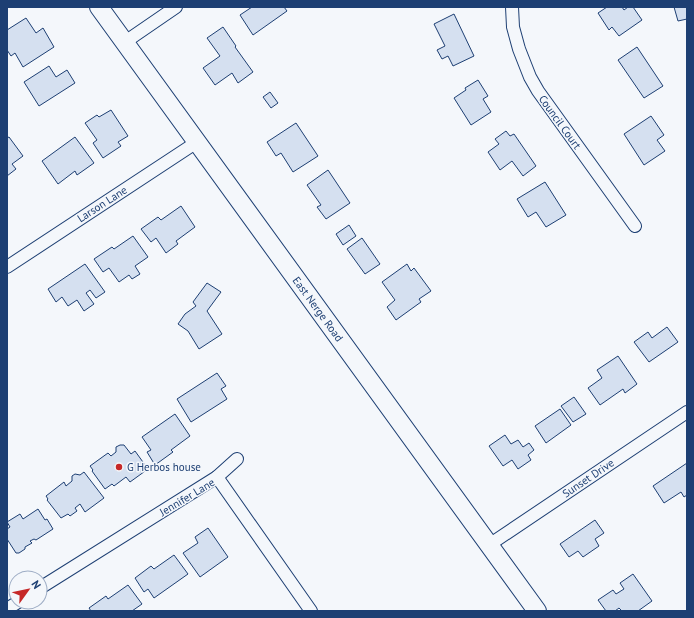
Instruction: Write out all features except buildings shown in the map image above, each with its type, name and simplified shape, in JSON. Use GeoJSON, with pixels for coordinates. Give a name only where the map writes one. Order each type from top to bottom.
{"type":"FeatureCollection","features":[{"type":"Feature","properties":{"kind":"main road","name":"East Nerge Road"},"geometry":{"type":"LineString","coordinates":[[99,7],[537,611]]}},
{"type":"Feature","properties":{"kind":"street"},"geometry":{"type":"LineString","coordinates":[[125,42],[176,7]]}},
{"type":"Feature","properties":{"kind":"street","name":"Council Court"},"geometry":{"type":"LineString","coordinates":[[512,7],[513,27],[530,77],[538,91],[635,226]]}},
{"type":"Feature","properties":{"kind":"street","name":"Larson Lane"},"geometry":{"type":"LineString","coordinates":[[7,267],[197,142]]}},
{"type":"Feature","properties":{"kind":"street","name":"Sunset Drive"},"geometry":{"type":"LineString","coordinates":[[489,544],[687,412]]}},
{"type":"Feature","properties":{"kind":"street"},"geometry":{"type":"LineString","coordinates":[[217,477],[237,459]]}},
{"type":"Feature","properties":{"kind":"street","name":"Jennifer Lane"},"geometry":{"type":"LineString","coordinates":[[48,583],[217,477],[311,611]]}},
{"type":"Feature","properties":{"kind":"place","name":"G Herbos house"},"geometry":{"type":"Point","coordinates":[119,467]}}]}
